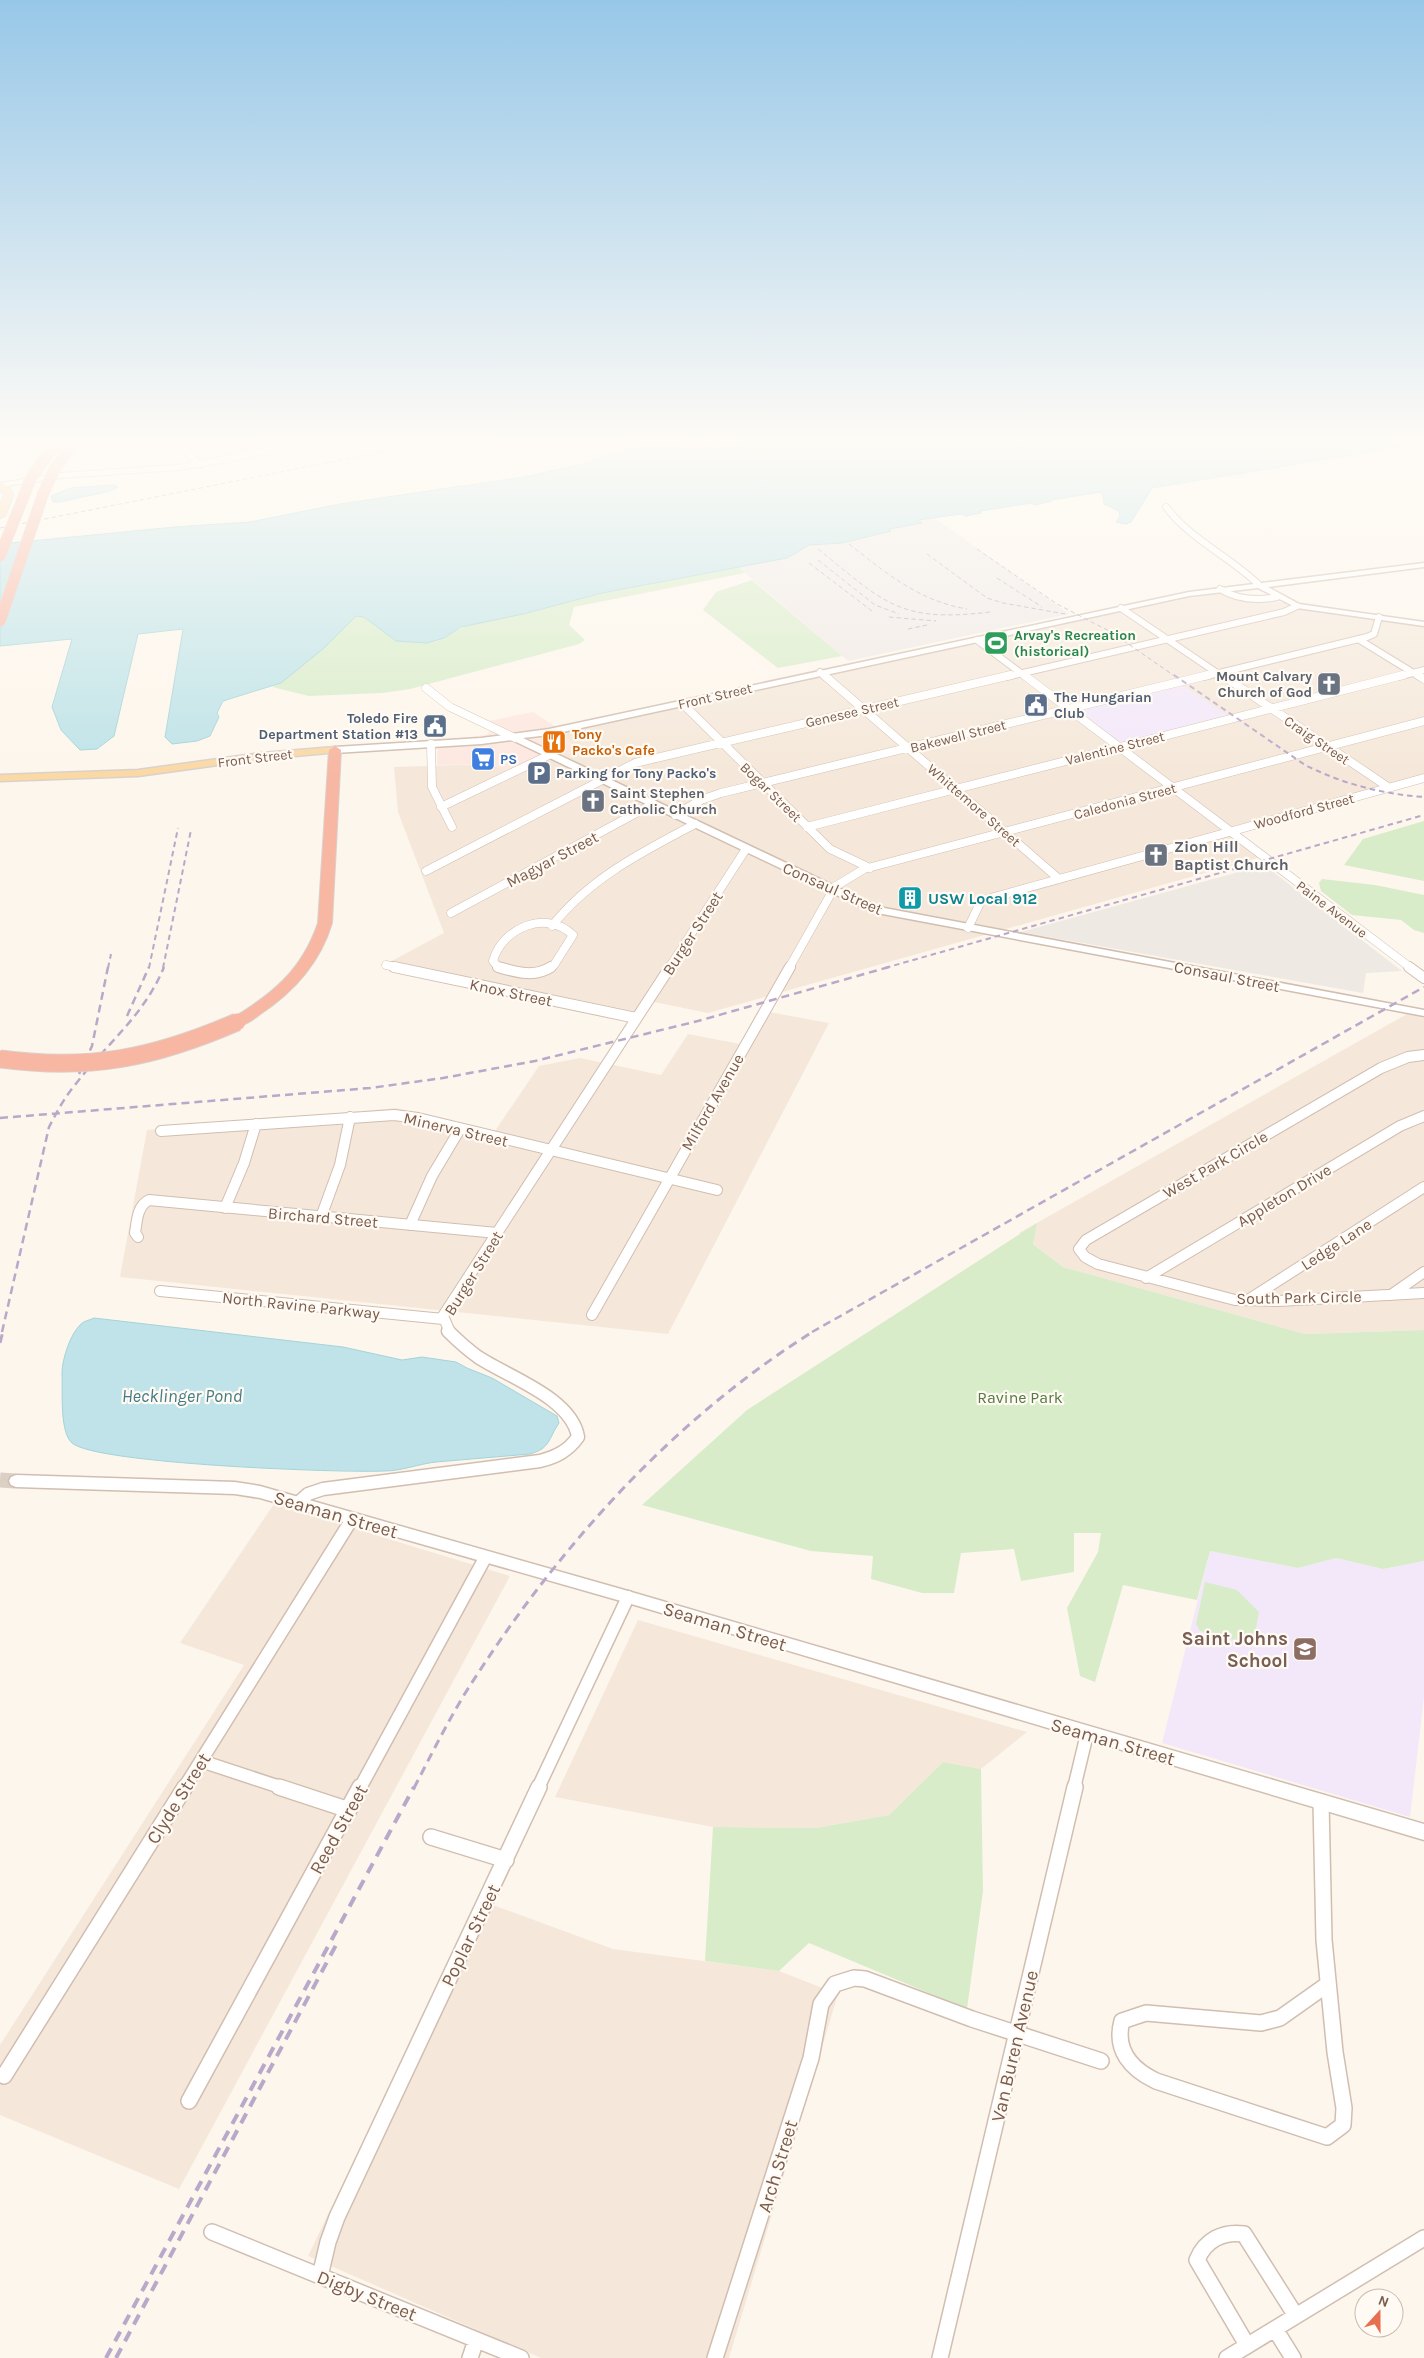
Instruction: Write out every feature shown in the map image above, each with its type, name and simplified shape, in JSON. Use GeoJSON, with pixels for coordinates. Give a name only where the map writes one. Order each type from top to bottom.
{"type":"FeatureCollection","features":[{"type":"Feature","properties":{"kind":"highway"},"geometry":{"type":"LineString","coordinates":[[0,621],[23,553]]}},
{"type":"Feature","properties":{"kind":"highway"},"geometry":{"type":"LineString","coordinates":[[0,1059],[31,1064],[71,1066],[114,1062],[182,1046],[269,1001],[294,978],[310,959],[322,935],[325,923],[331,750]]}},
{"type":"Feature","properties":{"kind":"highway"},"geometry":{"type":"LineString","coordinates":[[0,1052],[69,1059],[114,1056],[174,1042],[233,1020]]}},
{"type":"Feature","properties":{"kind":"main road","name":"Front Street"},"geometry":{"type":"LineString","coordinates":[[0,778],[150,772],[262,756],[331,750]]}},
{"type":"Feature","properties":{"kind":"street"},"geometry":{"type":"LineString","coordinates":[[1221,553],[1258,584],[1277,597],[1297,606],[1424,624]]}},
{"type":"Feature","properties":{"kind":"street","name":"Front Street"},"geometry":{"type":"LineString","coordinates":[[331,750],[515,738],[1121,608],[1220,589],[1424,564]]}},
{"type":"Feature","properties":{"kind":"street"},"geometry":{"type":"LineString","coordinates":[[1220,589],[1230,596],[1256,600],[1277,597]]}},
{"type":"Feature","properties":{"kind":"street","name":"Genesee Street"},"geometry":{"type":"LineString","coordinates":[[426,871],[635,763],[1284,612],[1297,606]]}},
{"type":"Feature","properties":{"kind":"street","name":"Craig Street"},"geometry":{"type":"LineString","coordinates":[[1121,608],[1388,787]]}},
{"type":"Feature","properties":{"kind":"street","name":"Bakewell Street"},"geometry":{"type":"LineString","coordinates":[[675,815],[710,796],[1358,639],[1374,634],[1379,617]]}},
{"type":"Feature","properties":{"kind":"street"},"geometry":{"type":"LineString","coordinates":[[1358,639],[1424,679]]}},
{"type":"Feature","properties":{"kind":"street","name":"Paine Avenue"},"geometry":{"type":"LineString","coordinates":[[976,640],[1424,978]]}},
{"type":"Feature","properties":{"kind":"street","name":"Valentine Street"},"geometry":{"type":"LineString","coordinates":[[807,827],[1424,670]]}},
{"type":"Feature","properties":{"kind":"street","name":"Whittemore Street"},"geometry":{"type":"LineString","coordinates":[[820,672],[1059,879]]}},
{"type":"Feature","properties":{"kind":"street","name":"Consaul Street"},"geometry":{"type":"LineString","coordinates":[[426,688],[450,707],[876,910],[1424,1013]]}},
{"type":"Feature","properties":{"kind":"street","name":"Bogar Street"},"geometry":{"type":"LineString","coordinates":[[682,703],[830,849],[870,868]]}},
{"type":"Feature","properties":{"kind":"street","name":"Caledonia Street"},"geometry":{"type":"LineString","coordinates":[[832,890],[870,868],[1424,722]]}},
{"type":"Feature","properties":{"kind":"street"},"geometry":{"type":"LineString","coordinates":[[481,741],[491,733],[493,728]]}},
{"type":"Feature","properties":{"kind":"street"},"geometry":{"type":"LineString","coordinates":[[431,744],[432,787],[452,827]]}},
{"type":"Feature","properties":{"kind":"street"},"geometry":{"type":"LineString","coordinates":[[441,807],[548,755]]}},
{"type":"Feature","properties":{"kind":"street","name":"Woodford Street"},"geometry":{"type":"LineString","coordinates":[[968,928],[981,901],[1424,778]]}},
{"type":"Feature","properties":{"kind":"street","name":"Magyar Street"},"geometry":{"type":"LineString","coordinates":[[451,913],[653,804]]}},
{"type":"Feature","properties":{"kind":"street"},"geometry":{"type":"LineString","coordinates":[[552,926],[571,903],[614,869],[695,824]]}},
{"type":"Feature","properties":{"kind":"street","name":"Burger Street"},"geometry":{"type":"LineString","coordinates":[[298,1503],[308,1494],[323,1489],[524,1464],[547,1460],[571,1448],[578,1437],[576,1423],[569,1415],[533,1387],[471,1353],[457,1343],[443,1319],[746,849]]}},
{"type":"Feature","properties":{"kind":"street","name":"Milford Avenue"},"geometry":{"type":"LineString","coordinates":[[592,1315],[832,890]]}},
{"type":"Feature","properties":{"kind":"street"},"geometry":{"type":"LineString","coordinates":[[532,924],[552,926],[569,930],[573,935],[554,965],[548,971],[530,974],[494,964],[493,958],[495,954],[516,928],[532,924]]}},
{"type":"Feature","properties":{"kind":"street","name":"Knox Street"},"geometry":{"type":"LineString","coordinates":[[386,965],[636,1018]]}},
{"type":"Feature","properties":{"kind":"street","name":"West Park Circle"},"geometry":{"type":"LineString","coordinates":[[1146,1278],[1088,1260],[1081,1254],[1080,1245],[1381,1068],[1408,1057],[1424,1055]]}},
{"type":"Feature","properties":{"kind":"street","name":"Minerva Street"},"geometry":{"type":"LineString","coordinates":[[161,1131],[394,1115],[717,1190]]}},
{"type":"Feature","properties":{"kind":"street","name":"Appleton Drive"},"geometry":{"type":"LineString","coordinates":[[1146,1278],[1400,1126],[1424,1116]]}},
{"type":"Feature","properties":{"kind":"street"},"geometry":{"type":"LineString","coordinates":[[321,1216],[340,1165],[350,1117]]}},
{"type":"Feature","properties":{"kind":"street"},"geometry":{"type":"LineString","coordinates":[[225,1208],[244,1163],[256,1124]]}},
{"type":"Feature","properties":{"kind":"street"},"geometry":{"type":"LineString","coordinates":[[410,1225],[420,1199],[443,1153],[460,1129]]}},
{"type":"Feature","properties":{"kind":"street","name":"Ledge Lane"},"geometry":{"type":"LineString","coordinates":[[1248,1300],[1424,1187]]}},
{"type":"Feature","properties":{"kind":"street","name":"Birchard Street"},"geometry":{"type":"LineString","coordinates":[[138,1237],[135,1233],[140,1207],[148,1200],[497,1233]]}},
{"type":"Feature","properties":{"kind":"street"},"geometry":{"type":"LineString","coordinates":[[1390,1295],[1424,1272]]}},
{"type":"Feature","properties":{"kind":"street","name":"South Park Circle"},"geometry":{"type":"LineString","coordinates":[[1146,1278],[1224,1298],[1248,1300],[1424,1294]]}},
{"type":"Feature","properties":{"kind":"street","name":"North Ravine Parkway"},"geometry":{"type":"LineString","coordinates":[[160,1291],[443,1319]]}},
{"type":"Feature","properties":{"kind":"street","name":"Seaman Street"},"geometry":{"type":"LineString","coordinates":[[16,1481],[235,1488],[260,1492],[1424,1832]]}},
{"type":"Feature","properties":{"kind":"street","name":"Clyde Street"},"geometry":{"type":"LineString","coordinates":[[4,2076],[352,1519]]}},
{"type":"Feature","properties":{"kind":"street","name":"Reed Street"},"geometry":{"type":"LineString","coordinates":[[189,2101],[485,1558]]}},
{"type":"Feature","properties":{"kind":"street","name":"Poplar Street"},"geometry":{"type":"LineString","coordinates":[[320,2276],[328,2242],[337,2218],[628,1598]]}},
{"type":"Feature","properties":{"kind":"street","name":"Van Buren Avenue"},"geometry":{"type":"LineString","coordinates":[[940,2358],[1088,1734]]}},
{"type":"Feature","properties":{"kind":"street"},"geometry":{"type":"LineString","coordinates":[[201,1761],[349,1810]]}},
{"type":"Feature","properties":{"kind":"street"},"geometry":{"type":"LineString","coordinates":[[1321,1802],[1324,1940],[1335,2052],[1344,2108],[1343,2126],[1331,2136],[1326,2137],[1147,2077],[1127,2061],[1118,2042],[1118,2029],[1122,2021],[1146,2014],[1260,2023],[1280,2018],[1328,1984]]}},
{"type":"Feature","properties":{"kind":"street"},"geometry":{"type":"LineString","coordinates":[[431,1837],[506,1860]]}},
{"type":"Feature","properties":{"kind":"street","name":"Arch Street"},"geometry":{"type":"LineString","coordinates":[[715,2358],[811,2058],[822,2004],[830,1990],[844,1980],[854,1978],[876,1982],[972,2019],[1017,2032]]}},
{"type":"Feature","properties":{"kind":"street"},"geometry":{"type":"LineString","coordinates":[[1017,2032],[1101,2061]]}},
{"type":"Feature","properties":{"kind":"street","name":"Digby Street"},"geometry":{"type":"LineString","coordinates":[[212,2232],[522,2358]]}},
{"type":"Feature","properties":{"kind":"street"},"geometry":{"type":"LineString","coordinates":[[1247,2346],[1197,2260],[1200,2251],[1211,2239],[1236,2232],[1244,2234],[1296,2316]]}},
{"type":"Feature","properties":{"kind":"street"},"geometry":{"type":"LineString","coordinates":[[1227,2358],[1424,2238]]}},
{"type":"Feature","properties":{"kind":"street"},"geometry":{"type":"LineString","coordinates":[[1275,2329],[1293,2358]]}},
{"type":"Feature","properties":{"kind":"street"},"geometry":{"type":"LineString","coordinates":[[470,2358],[476,2340]]}},
{"type":"Feature","properties":{"kind":"shaded area"},"geometry":{"type":"Polygon","coordinates":[[[795,553],[984,553],[1069,614],[848,661],[738,567],[787,558],[795,553]]]}},
{"type":"Feature","properties":{"kind":"shaded area"},"geometry":{"type":"Polygon","coordinates":[[[1193,590],[1424,622],[1424,781],[1236,833],[1265,856],[708,1013],[654,1002],[643,1017],[388,963],[444,933],[398,812],[394,767],[489,764],[508,771],[536,758],[580,752],[556,727],[1193,590]]]}},
{"type":"Feature","properties":{"kind":"shaded area"},"geometry":{"type":"Polygon","coordinates":[[[1180,684],[1230,717],[1119,744],[1075,710],[1180,684]]]}},
{"type":"Feature","properties":{"kind":"shaded area"},"geometry":{"type":"Polygon","coordinates":[[[533,712],[556,727],[581,752],[536,758],[508,771],[489,764],[437,765],[438,740],[487,735],[490,731],[479,723],[533,712]]]}},
{"type":"Feature","properties":{"kind":"shaded area"},"geometry":{"type":"Polygon","coordinates":[[[1264,865],[1402,971],[1366,973],[1363,993],[1021,932],[1264,865]]]}},
{"type":"Feature","properties":{"kind":"shaded area"},"geometry":{"type":"Polygon","coordinates":[[[758,1010],[829,1023],[668,1334],[120,1277],[147,1130],[397,1108],[495,1131],[539,1066],[580,1058],[661,1075],[688,1034],[740,1044],[758,1010]]]}},
{"type":"Feature","properties":{"kind":"shaded area"},"geometry":{"type":"Polygon","coordinates":[[[1407,1014],[1424,1018],[1424,1330],[1305,1334],[1063,1267],[1019,1233],[1407,1014]]]}},
{"type":"Feature","properties":{"kind":"shaded area"},"geometry":{"type":"Polygon","coordinates":[[[274,1504],[510,1576],[179,2189],[0,2115],[0,2045],[244,1665],[180,1643],[274,1504]]]}},
{"type":"Feature","properties":{"kind":"shaded area","name":"Saint Johns School"},"geometry":{"type":"Polygon","coordinates":[[[1210,1551],[1298,1568],[1336,1558],[1383,1569],[1424,1561],[1424,1697],[1410,1817],[1162,1743],[1210,1551]]]}},
{"type":"Feature","properties":{"kind":"shaded area"},"geometry":{"type":"Polygon","coordinates":[[[638,1620],[1027,1732],[981,1769],[943,1762],[889,1815],[816,1828],[713,1827],[555,1797],[638,1620]]]}},
{"type":"Feature","properties":{"kind":"shaded area"},"geometry":{"type":"Polygon","coordinates":[[[479,1900],[613,1949],[779,1971],[838,1994],[729,2358],[541,2358],[308,2256],[479,1900]]]}},
{"type":"Feature","properties":{"kind":"green space"},"geometry":{"type":"Polygon","coordinates":[[[738,567],[745,573],[574,607],[569,625],[585,640],[579,644],[410,689],[382,693],[309,696],[272,687],[281,683],[356,616],[364,617],[396,641],[427,643],[437,641],[471,624],[523,614],[602,593],[738,567]]]}},
{"type":"Feature","properties":{"kind":"green space"},"geometry":{"type":"Polygon","coordinates":[[[752,580],[842,656],[778,668],[703,610],[716,592],[752,580]]]}},
{"type":"Feature","properties":{"kind":"green space"},"geometry":{"type":"Polygon","coordinates":[[[1424,821],[1424,881],[1344,865],[1363,839],[1424,821]]]}},
{"type":"Feature","properties":{"kind":"green space"},"geometry":{"type":"Polygon","coordinates":[[[1322,879],[1375,885],[1424,895],[1424,933],[1414,930],[1401,920],[1352,915],[1321,891],[1319,883],[1322,879]]]}},
{"type":"Feature","properties":{"kind":"green space","name":"Ravine Park"},"geometry":{"type":"Polygon","coordinates":[[[1037,1223],[1033,1244],[1063,1267],[1305,1334],[1424,1330],[1424,1561],[1383,1569],[1336,1558],[1298,1568],[1210,1551],[1197,1600],[1123,1585],[1095,1682],[1080,1676],[1067,1608],[1098,1552],[1101,1533],[1074,1533],[1074,1572],[1021,1581],[1014,1549],[961,1553],[954,1593],[922,1593],[871,1579],[873,1556],[811,1551],[642,1505],[747,1410],[1037,1223]]]}},
{"type":"Feature","properties":{"kind":"green space"},"geometry":{"type":"Polygon","coordinates":[[[1205,1582],[1237,1590],[1259,1612],[1253,1645],[1200,1631],[1196,1624],[1205,1582]]]}},
{"type":"Feature","properties":{"kind":"green space"},"geometry":{"type":"Polygon","coordinates":[[[943,1762],[981,1769],[983,1891],[967,2009],[809,1943],[779,1971],[705,1961],[713,1827],[816,1828],[889,1815],[943,1762]]]}},
{"type":"Feature","properties":{"kind":"water"},"geometry":{"type":"Polygon","coordinates":[[[0,553],[795,553],[787,558],[602,593],[523,614],[461,627],[444,638],[427,643],[396,641],[364,617],[356,616],[324,648],[281,683],[223,701],[217,713],[219,717],[210,736],[197,741],[172,744],[165,737],[183,629],[138,634],[114,736],[97,749],[80,750],[61,730],[52,707],[72,639],[0,646],[0,553]]]}},
{"type":"Feature","properties":{"kind":"water","name":"Hecklinger Pond"},"geometry":{"type":"Polygon","coordinates":[[[94,1318],[343,1347],[402,1360],[422,1357],[456,1362],[492,1378],[557,1416],[559,1423],[546,1446],[530,1454],[436,1462],[391,1471],[221,1466],[125,1457],[91,1450],[72,1443],[65,1429],[63,1420],[62,1368],[73,1334],[82,1323],[94,1318]]]}},
{"type":"Feature","properties":{"kind":"tunnel"},"geometry":{"type":"LineString","coordinates":[[0,1480],[16,1481]]}},
{"type":"Feature","properties":{"kind":"railway"},"geometry":{"type":"LineString","coordinates":[[823,553],[878,596],[895,605],[913,611],[934,614],[959,615],[990,612]]}},
{"type":"Feature","properties":{"kind":"railway"},"geometry":{"type":"LineString","coordinates":[[861,553],[918,593],[934,600],[967,609]]}},
{"type":"Feature","properties":{"kind":"railway"},"geometry":{"type":"LineString","coordinates":[[983,553],[1057,604],[1111,632],[1176,677]]}},
{"type":"Feature","properties":{"kind":"railway"},"geometry":{"type":"LineString","coordinates":[[927,554],[987,598],[1003,603],[1065,614]]}},
{"type":"Feature","properties":{"kind":"railway"},"geometry":{"type":"LineString","coordinates":[[818,560],[875,605],[899,614]]}},
{"type":"Feature","properties":{"kind":"railway"},"geometry":{"type":"LineString","coordinates":[[809,563],[872,611]]}},
{"type":"Feature","properties":{"kind":"railway"},"geometry":{"type":"LineString","coordinates":[[997,578],[1042,607]]}},
{"type":"Feature","properties":{"kind":"railway"},"geometry":{"type":"LineString","coordinates":[[889,617],[936,621]]}},
{"type":"Feature","properties":{"kind":"railway"},"geometry":{"type":"LineString","coordinates":[[908,629],[927,625]]}},
{"type":"Feature","properties":{"kind":"railway"},"geometry":{"type":"LineString","coordinates":[[1174,675],[1305,765],[1319,772],[1348,783],[1378,791],[1424,797]]}},
{"type":"Feature","properties":{"kind":"railway"},"geometry":{"type":"LineString","coordinates":[[885,968],[1424,815]]}},
{"type":"Feature","properties":{"kind":"railway"},"geometry":{"type":"LineString","coordinates":[[149,968],[178,828]]}},
{"type":"Feature","properties":{"kind":"railway"},"geometry":{"type":"LineString","coordinates":[[163,968],[191,830]]}},
{"type":"Feature","properties":{"kind":"railway"},"geometry":{"type":"LineString","coordinates":[[108,968],[111,954]]}},
{"type":"Feature","properties":{"kind":"railway"},"geometry":{"type":"LineString","coordinates":[[79,1074],[92,1046],[108,967]]}},
{"type":"Feature","properties":{"kind":"railway"},"geometry":{"type":"LineString","coordinates":[[127,1016],[149,967]]}},
{"type":"Feature","properties":{"kind":"railway"},"geometry":{"type":"LineString","coordinates":[[56,1113],[71,1090],[135,1015],[156,984],[164,967]]}},
{"type":"Feature","properties":{"kind":"railway"},"geometry":{"type":"LineString","coordinates":[[56,1113],[370,1088],[443,1078],[535,1061],[698,1021],[889,967]]}},
{"type":"Feature","properties":{"kind":"railway"},"geometry":{"type":"LineString","coordinates":[[812,1332],[1424,987]]}},
{"type":"Feature","properties":{"kind":"railway"},"geometry":{"type":"LineString","coordinates":[[0,1118],[56,1113]]}},
{"type":"Feature","properties":{"kind":"railway"},"geometry":{"type":"LineString","coordinates":[[2,1332],[49,1127],[56,1113]]}},
{"type":"Feature","properties":{"kind":"railway"},"geometry":{"type":"LineString","coordinates":[[0,1343],[3,1331]]}},
{"type":"Feature","properties":{"kind":"railway"},"geometry":{"type":"LineString","coordinates":[[414,1788],[444,1729],[464,1695],[536,1590],[576,1541],[619,1493],[664,1448],[711,1406],[761,1367],[814,1331]]}},
{"type":"Feature","properties":{"kind":"railway"},"geometry":{"type":"LineString","coordinates":[[106,2358],[414,1787]]}},
{"type":"Feature","properties":{"kind":"railway"},"geometry":{"type":"LineString","coordinates":[[116,2358],[336,1945]]}},
{"type":"Feature","properties":{"kind":"place","name":"Arvay's Recreation (historical)"},"geometry":{"type":"Point","coordinates":[996,643]}},
{"type":"Feature","properties":{"kind":"place","name":"Mount Calvary Church of God"},"geometry":{"type":"Point","coordinates":[1329,684]}},
{"type":"Feature","properties":{"kind":"place","name":"The Hungarian Club"},"geometry":{"type":"Point","coordinates":[1036,705]}},
{"type":"Feature","properties":{"kind":"place","name":"Toledo Fire Department Station #13"},"geometry":{"type":"Point","coordinates":[435,726]}},
{"type":"Feature","properties":{"kind":"place","name":"Tony Packo's Cafe"},"geometry":{"type":"Point","coordinates":[554,742]}},
{"type":"Feature","properties":{"kind":"place","name":"PS"},"geometry":{"type":"Point","coordinates":[483,759]}},
{"type":"Feature","properties":{"kind":"place","name":"Parking for Tony Packo's"},"geometry":{"type":"Point","coordinates":[539,773]}},
{"type":"Feature","properties":{"kind":"place","name":"Saint Stephen Catholic Church"},"geometry":{"type":"Point","coordinates":[593,801]}},
{"type":"Feature","properties":{"kind":"place","name":"Zion Hill Baptist Church"},"geometry":{"type":"Point","coordinates":[1156,855]}},
{"type":"Feature","properties":{"kind":"place","name":"USW Local 912"},"geometry":{"type":"Point","coordinates":[910,898]}},
{"type":"Feature","properties":{"kind":"place","name":"Saint Johns School"},"geometry":{"type":"Point","coordinates":[1305,1649]}}]}
